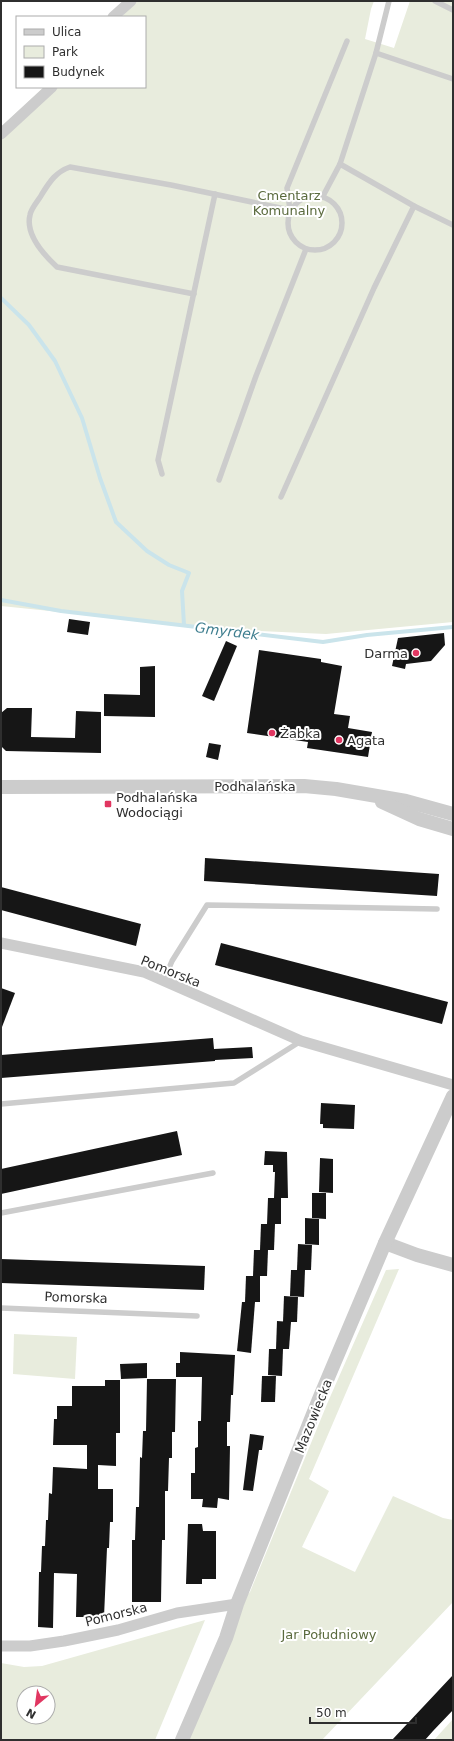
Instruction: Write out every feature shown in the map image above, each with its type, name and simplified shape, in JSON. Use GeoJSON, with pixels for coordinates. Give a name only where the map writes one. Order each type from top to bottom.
{"type":"FeatureCollection","features":[{"type":"Feature","properties":{"kind":"street"},"geometry":{"type":"LineString","coordinates":[[114,16],[131,1]]}},
{"type":"Feature","properties":{"kind":"street"},"geometry":{"type":"LineString","coordinates":[[1,134],[51,88]]}},
{"type":"Feature","properties":{"kind":"street","name":"Podhalańska"},"geometry":{"type":"LineString","coordinates":[[1,787],[304,786],[406,801],[453,814]]}},
{"type":"Feature","properties":{"kind":"street","name":"Podhalańska"},"geometry":{"type":"LineString","coordinates":[[365,794],[419,819],[453,829]]}},
{"type":"Feature","properties":{"kind":"street","name":"Pomorska"},"geometry":{"type":"LineString","coordinates":[[1,943],[144,972],[301,1041],[453,1085]]}},
{"type":"Feature","properties":{"kind":"street","name":"Mazowiecka"},"geometry":{"type":"LineString","coordinates":[[182,1740],[226,1638],[237,1604],[319,1399],[385,1243],[453,1096]]}},
{"type":"Feature","properties":{"kind":"street"},"geometry":{"type":"LineString","coordinates":[[385,1243],[453,1265]]}},
{"type":"Feature","properties":{"kind":"street","name":"Pomorska"},"geometry":{"type":"LineString","coordinates":[[1,1646],[30,1646],[64,1641],[118,1630],[177,1613],[237,1604]]}},
{"type":"Feature","properties":{"kind":"lane"},"geometry":{"type":"LineString","coordinates":[[322,196],[340,164],[376,53],[388,1]]}},
{"type":"Feature","properties":{"kind":"lane"},"geometry":{"type":"LineString","coordinates":[[435,1],[453,10]]}},
{"type":"Feature","properties":{"kind":"lane"},"geometry":{"type":"LineString","coordinates":[[290,210],[287,188],[347,40]]}},
{"type":"Feature","properties":{"kind":"lane"},"geometry":{"type":"LineString","coordinates":[[376,53],[453,79]]}},
{"type":"Feature","properties":{"kind":"lane"},"geometry":{"type":"LineString","coordinates":[[340,164],[414,206],[453,225]]}},
{"type":"Feature","properties":{"kind":"lane"},"geometry":{"type":"LineString","coordinates":[[194,294],[57,267],[43,254],[31,232],[30,214],[49,182],[60,170],[70,167],[215,194],[290,210]]}},
{"type":"Feature","properties":{"kind":"lane"},"geometry":{"type":"LineString","coordinates":[[162,474],[158,460],[215,194]]}},
{"type":"Feature","properties":{"kind":"lane"},"geometry":{"type":"LineString","coordinates":[[313,195],[322,196],[330,200],[337,206],[341,214],[341,231],[337,239],[331,245],[319,250],[306,249],[291,237],[287,219],[290,210],[296,202],[304,197],[313,195]]}},
{"type":"Feature","properties":{"kind":"lane"},"geometry":{"type":"LineString","coordinates":[[281,497],[374,288],[414,206]]}},
{"type":"Feature","properties":{"kind":"lane"},"geometry":{"type":"LineString","coordinates":[[219,480],[256,376],[306,249]]}},
{"type":"Feature","properties":{"kind":"lane"},"geometry":{"type":"LineString","coordinates":[[164,980],[172,961],[207,905],[437,909]]}},
{"type":"Feature","properties":{"kind":"lane"},"geometry":{"type":"LineString","coordinates":[[1,1104],[234,1083],[301,1041]]}},
{"type":"Feature","properties":{"kind":"lane"},"geometry":{"type":"LineString","coordinates":[[1,1214],[213,1173]]}},
{"type":"Feature","properties":{"kind":"lane","name":"Pomorska"},"geometry":{"type":"LineString","coordinates":[[1,1308],[197,1316]]}},
{"type":"Feature","properties":{"kind":"green space","name":"Cmentarz Komunalny"},"geometry":{"type":"Polygon","coordinates":[[[134,1],[374,1],[365,39],[394,48],[410,1],[453,1],[453,622],[326,634],[236,630],[1,606],[1,127],[43,88],[146,88],[146,16],[123,16],[134,1]]]}},
{"type":"Feature","properties":{"kind":"green space","name":"Jar Południowy"},"geometry":{"type":"Polygon","coordinates":[[[399,1269],[309,1479],[329,1491],[302,1547],[355,1572],[393,1496],[443,1518],[453,1520],[453,1602],[322,1740],[182,1740],[237,1604],[250,1592],[327,1404],[386,1270],[399,1269]]]}},
{"type":"Feature","properties":{"kind":"green space"},"geometry":{"type":"Polygon","coordinates":[[[14,1334],[77,1337],[75,1379],[13,1374],[14,1334]]]}},
{"type":"Feature","properties":{"kind":"green space"},"geometry":{"type":"Polygon","coordinates":[[[205,1620],[155,1740],[1,1740],[1,1663],[24,1667],[42,1666],[205,1620]]]}},
{"type":"Feature","properties":{"kind":"green space"},"geometry":{"type":"Polygon","coordinates":[[[453,1719],[453,1740],[434,1740],[453,1719]]]}},
{"type":"Feature","properties":{"kind":"building"},"geometry":{"type":"Polygon","coordinates":[[[69,619],[90,622],[88,635],[67,632],[69,619]]]}},
{"type":"Feature","properties":{"kind":"building","name":"Darma"},"geometry":{"type":"Polygon","coordinates":[[[444,633],[445,645],[431,661],[406,664],[405,669],[392,666],[398,638],[444,633]]]}},
{"type":"Feature","properties":{"kind":"building"},"geometry":{"type":"Polygon","coordinates":[[[226,641],[237,646],[214,701],[202,696],[226,641]]]}},
{"type":"Feature","properties":{"kind":"building"},"geometry":{"type":"Polygon","coordinates":[[[259,650],[321,659],[321,662],[342,666],[334,714],[350,716],[348,728],[372,732],[368,757],[307,748],[308,742],[247,733],[259,650]]]}},
{"type":"Feature","properties":{"kind":"building"},"geometry":{"type":"Polygon","coordinates":[[[155,666],[155,717],[104,716],[104,694],[140,695],[140,667],[155,666]]]}},
{"type":"Feature","properties":{"kind":"building"},"geometry":{"type":"Polygon","coordinates":[[[7,708],[32,708],[31,737],[75,738],[76,711],[101,712],[101,753],[6,751],[1,746],[1,713],[7,708]]]}},
{"type":"Feature","properties":{"kind":"building"},"geometry":{"type":"Polygon","coordinates":[[[209,743],[221,745],[218,760],[206,757],[209,743]]]}},
{"type":"Feature","properties":{"kind":"building"},"geometry":{"type":"Polygon","coordinates":[[[205,858],[439,874],[437,896],[204,881],[205,858]]]}},
{"type":"Feature","properties":{"kind":"building"},"geometry":{"type":"Polygon","coordinates":[[[1,887],[141,924],[136,946],[1,910],[1,887]]]}},
{"type":"Feature","properties":{"kind":"building"},"geometry":{"type":"Polygon","coordinates":[[[221,943],[448,1002],[442,1024],[215,965],[221,943]]]}},
{"type":"Feature","properties":{"kind":"building"},"geometry":{"type":"Polygon","coordinates":[[[1,988],[15,993],[2,1027],[1,1027],[1,988]]]}},
{"type":"Feature","properties":{"kind":"building"},"geometry":{"type":"Polygon","coordinates":[[[213,1038],[214,1049],[252,1047],[253,1058],[1,1078],[1,1055],[213,1038]]]}},
{"type":"Feature","properties":{"kind":"building"},"geometry":{"type":"Polygon","coordinates":[[[321,1103],[355,1105],[354,1129],[323,1128],[323,1124],[320,1124],[321,1103]]]}},
{"type":"Feature","properties":{"kind":"building"},"geometry":{"type":"Polygon","coordinates":[[[177,1131],[182,1155],[1,1194],[1,1169],[177,1131]]]}},
{"type":"Feature","properties":{"kind":"building"},"geometry":{"type":"Polygon","coordinates":[[[265,1151],[287,1152],[288,1198],[281,1198],[281,1224],[267,1224],[268,1198],[274,1198],[275,1172],[273,1172],[273,1165],[264,1165],[265,1151]]]}},
{"type":"Feature","properties":{"kind":"building"},"geometry":{"type":"Polygon","coordinates":[[[320,1158],[333,1159],[333,1193],[319,1192],[320,1158]]]}},
{"type":"Feature","properties":{"kind":"building"},"geometry":{"type":"Polygon","coordinates":[[[312,1193],[326,1193],[326,1219],[312,1218],[312,1193]]]}},
{"type":"Feature","properties":{"kind":"building"},"geometry":{"type":"Polygon","coordinates":[[[305,1218],[319,1219],[319,1245],[305,1244],[305,1218]]]}},
{"type":"Feature","properties":{"kind":"building"},"geometry":{"type":"Polygon","coordinates":[[[261,1224],[275,1224],[274,1250],[260,1250],[261,1224]]]}},
{"type":"Feature","properties":{"kind":"building"},"geometry":{"type":"Polygon","coordinates":[[[298,1244],[312,1245],[311,1270],[297,1270],[298,1244]]]}},
{"type":"Feature","properties":{"kind":"building"},"geometry":{"type":"Polygon","coordinates":[[[254,1250],[268,1250],[267,1276],[253,1276],[254,1250]]]}},
{"type":"Feature","properties":{"kind":"building"},"geometry":{"type":"Polygon","coordinates":[[[1,1259],[205,1266],[204,1290],[1,1283],[1,1259]]]}},
{"type":"Feature","properties":{"kind":"building"},"geometry":{"type":"Polygon","coordinates":[[[291,1270],[305,1270],[304,1297],[290,1296],[291,1270]]]}},
{"type":"Feature","properties":{"kind":"building"},"geometry":{"type":"Polygon","coordinates":[[[246,1276],[260,1276],[260,1302],[245,1302],[246,1276]]]}},
{"type":"Feature","properties":{"kind":"building"},"geometry":{"type":"Polygon","coordinates":[[[284,1296],[298,1297],[297,1322],[283,1322],[284,1296]]]}},
{"type":"Feature","properties":{"kind":"building"},"geometry":{"type":"Polygon","coordinates":[[[242,1302],[255,1302],[251,1353],[237,1351],[242,1302]]]}},
{"type":"Feature","properties":{"kind":"building"},"geometry":{"type":"Polygon","coordinates":[[[277,1321],[291,1322],[289,1349],[276,1349],[277,1321]]]}},
{"type":"Feature","properties":{"kind":"building"},"geometry":{"type":"Polygon","coordinates":[[[269,1349],[283,1349],[282,1376],[268,1375],[269,1349]]]}},
{"type":"Feature","properties":{"kind":"building"},"geometry":{"type":"Polygon","coordinates":[[[180,1352],[235,1355],[230,1422],[227,1422],[227,1446],[230,1446],[229,1500],[218,1498],[217,1508],[202,1507],[203,1499],[191,1499],[191,1473],[195,1473],[195,1448],[198,1447],[198,1421],[201,1421],[202,1377],[176,1377],[176,1363],[180,1363],[180,1352]]]}},
{"type":"Feature","properties":{"kind":"building"},"geometry":{"type":"Polygon","coordinates":[[[147,1363],[147,1378],[121,1379],[120,1364],[147,1363]]]}},
{"type":"Feature","properties":{"kind":"building"},"geometry":{"type":"Polygon","coordinates":[[[262,1376],[276,1376],[275,1402],[261,1402],[262,1376]]]}},
{"type":"Feature","properties":{"kind":"building"},"geometry":{"type":"Polygon","coordinates":[[[147,1379],[176,1379],[175,1432],[172,1432],[172,1458],[169,1458],[168,1491],[165,1491],[165,1540],[162,1540],[161,1602],[132,1602],[132,1540],[135,1540],[136,1507],[139,1507],[140,1457],[142,1458],[143,1431],[146,1431],[147,1379]]]}},
{"type":"Feature","properties":{"kind":"building"},"geometry":{"type":"Polygon","coordinates":[[[105,1380],[120,1380],[120,1433],[116,1433],[116,1466],[98,1465],[98,1489],[113,1489],[113,1522],[110,1522],[109,1548],[107,1548],[104,1617],[76,1617],[77,1574],[54,1573],[53,1628],[38,1627],[39,1572],[41,1572],[42,1546],[45,1546],[49,1493],[52,1494],[53,1467],[87,1469],[87,1445],[53,1445],[54,1419],[57,1419],[57,1406],[72,1406],[72,1386],[105,1386],[105,1380]]]}},
{"type":"Feature","properties":{"kind":"building"},"geometry":{"type":"Polygon","coordinates":[[[250,1434],[264,1436],[262,1450],[259,1450],[253,1491],[243,1490],[250,1434]]]}},
{"type":"Feature","properties":{"kind":"building"},"geometry":{"type":"Polygon","coordinates":[[[188,1524],[202,1524],[203,1531],[216,1531],[216,1579],[202,1579],[202,1584],[186,1584],[188,1524]]]}},
{"type":"Feature","properties":{"kind":"building"},"geometry":{"type":"Polygon","coordinates":[[[453,1675],[453,1710],[425,1740],[392,1740],[453,1675]]]}},
{"type":"Feature","properties":{"kind":"waterway"},"geometry":{"type":"LineString","coordinates":[[1,298],[29,325],[55,361],[82,418],[100,478],[116,522],[147,551],[169,565],[189,573],[182,591],[184,625]]}},
{"type":"Feature","properties":{"kind":"waterway","name":"Gmyrdek"},"geometry":{"type":"LineString","coordinates":[[1,600],[61,611],[323,642],[367,635],[453,627]]}},
{"type":"Feature","properties":{"kind":"place","name":"Darma"},"geometry":{"type":"Point","coordinates":[416,653]}},
{"type":"Feature","properties":{"kind":"place","name":"Żabka"},"geometry":{"type":"Point","coordinates":[272,733]}},
{"type":"Feature","properties":{"kind":"place","name":"Agata"},"geometry":{"type":"Point","coordinates":[339,740]}},
{"type":"Feature","properties":{"kind":"place","name":"Podhalańska Wodociągi"},"geometry":{"type":"Point","coordinates":[108,804]}}]}
